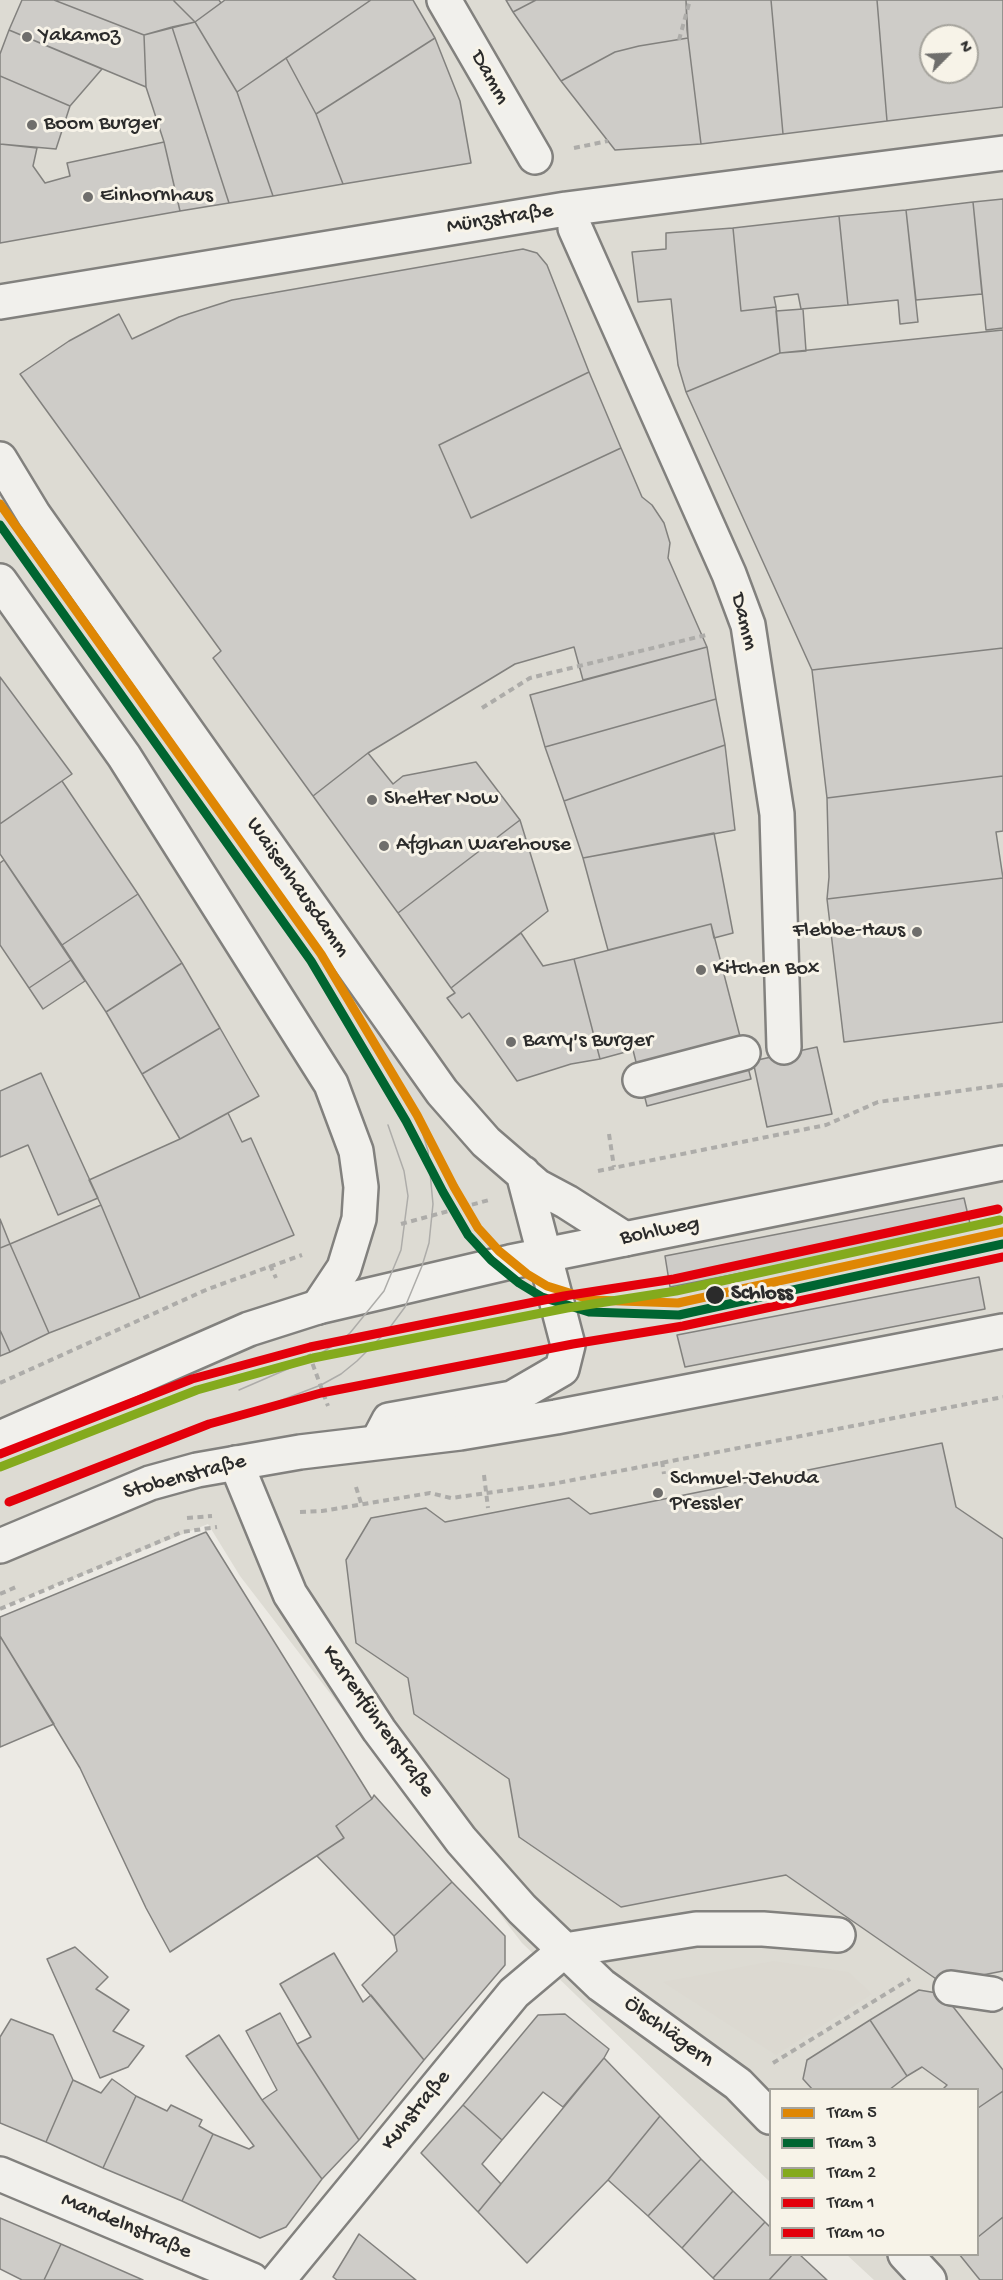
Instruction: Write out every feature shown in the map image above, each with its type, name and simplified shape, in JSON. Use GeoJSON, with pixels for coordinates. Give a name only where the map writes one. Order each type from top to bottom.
{"type":"FeatureCollection","features":[{"type":"Feature","properties":{"kind":"street","name":"Damm"},"geometry":{"type":"LineString","coordinates":[[444,0],[535,157]]}},
{"type":"Feature","properties":{"kind":"street","name":"Münzstraße"},"geometry":{"type":"LineString","coordinates":[[0,302],[566,210],[1003,153]]}},
{"type":"Feature","properties":{"kind":"street","name":"Damm"},"geometry":{"type":"LineString","coordinates":[[575,228],[729,574],[748,625],[777,814],[784,1047]]}},
{"type":"Feature","properties":{"kind":"street","name":"Waisenhausdamm"},"geometry":{"type":"LineString","coordinates":[[0,459],[9,480],[442,1092],[486,1142],[529,1183],[567,1202],[625,1239]]}},
{"type":"Feature","properties":{"kind":"street"},"geometry":{"type":"LineString","coordinates":[[0,582],[124,756],[331,1084],[356,1150],[361,1186],[359,1219],[344,1268],[305,1311],[249,1329],[0,1438]]}},
{"type":"Feature","properties":{"kind":"street"},"geometry":{"type":"LineString","coordinates":[[640,1080],[743,1053]]}},
{"type":"Feature","properties":{"kind":"street","name":"Bohlweg"},"geometry":{"type":"LineString","coordinates":[[305,1311],[544,1255],[1003,1163]]}},
{"type":"Feature","properties":{"kind":"street"},"geometry":{"type":"LineString","coordinates":[[378,1442],[389,1420],[512,1398],[562,1369],[568,1345],[544,1255],[529,1183]]}},
{"type":"Feature","properties":{"kind":"street"},"geometry":{"type":"LineString","coordinates":[[342,1446],[460,1433],[639,1403],[1003,1331]]}},
{"type":"Feature","properties":{"kind":"street","name":"Stobenstraße"},"geometry":{"type":"LineString","coordinates":[[0,1546],[150,1483],[197,1470],[342,1446]]}},
{"type":"Feature","properties":{"kind":"street","name":"Karrenführerstraße"},"geometry":{"type":"LineString","coordinates":[[236,1463],[290,1594],[379,1730],[461,1840],[522,1909],[565,1950]]}},
{"type":"Feature","properties":{"kind":"street"},"geometry":{"type":"LineString","coordinates":[[565,1950],[696,1929],[763,1929],[838,1935]]}},
{"type":"Feature","properties":{"kind":"street","name":"Ölschlägern"},"geometry":{"type":"LineString","coordinates":[[565,1950],[601,1985],[738,2084],[769,2115]]}},
{"type":"Feature","properties":{"kind":"street","name":"Kuhstraße"},"geometry":{"type":"LineString","coordinates":[[278,2280],[514,1993],[565,1950]]}},
{"type":"Feature","properties":{"kind":"street"},"geometry":{"type":"LineString","coordinates":[[951,1988],[999,1999]]}},
{"type":"Feature","properties":{"kind":"street","name":"Mandelnstraße"},"geometry":{"type":"LineString","coordinates":[[0,2174],[252,2280]]}},
{"type":"Feature","properties":{"kind":"street"},"geometry":{"type":"LineString","coordinates":[[906,2256],[929,2280]]}},
{"type":"Feature","properties":{"kind":"path"},"geometry":{"type":"LineString","coordinates":[[679,40],[690,0]]}},
{"type":"Feature","properties":{"kind":"path"},"geometry":{"type":"LineString","coordinates":[[482,708],[530,678],[748,625]]}},
{"type":"Feature","properties":{"kind":"path"},"geometry":{"type":"LineString","coordinates":[[353,1239],[529,1183],[826,1125],[878,1102],[1003,1085]]}},
{"type":"Feature","properties":{"kind":"path"},"geometry":{"type":"LineString","coordinates":[[609,1134],[614,1167]]}},
{"type":"Feature","properties":{"kind":"path"},"geometry":{"type":"LineString","coordinates":[[0,1383],[208,1289],[270,1265],[305,1311],[312,1359],[361,1503]]}},
{"type":"Feature","properties":{"kind":"path"},"geometry":{"type":"LineString","coordinates":[[180,1520],[234,1512],[321,1511],[430,1493],[452,1498],[552,1484],[1003,1397]]}},
{"type":"Feature","properties":{"kind":"path"},"geometry":{"type":"LineString","coordinates":[[662,1461],[664,1474]]}},
{"type":"Feature","properties":{"kind":"path"},"geometry":{"type":"LineString","coordinates":[[484,1475],[488,1509]]}},
{"type":"Feature","properties":{"kind":"path"},"geometry":{"type":"LineString","coordinates":[[0,1609],[182,1532],[220,1526]]}},
{"type":"Feature","properties":{"kind":"path"},"geometry":{"type":"LineString","coordinates":[[0,1594],[22,1585]]}},
{"type":"Feature","properties":{"kind":"path"},"geometry":{"type":"LineString","coordinates":[[738,2084],[914,1977],[951,1988]]}},
{"type":"Feature","properties":{"kind":"shaded area"},"geometry":{"type":"Polygon","coordinates":[[[0,0],[1003,0],[1003,2280],[874,2280],[848,2256],[979,2256],[979,2088],[769,2088],[769,2181],[522,1943],[240,1576],[208,1524],[0,1608],[0,0]]]}},
{"type":"Feature","properties":{"kind":"shaded area"},"geometry":{"type":"Polygon","coordinates":[[[773,1961],[848,1972],[872,1994],[776,2055],[663,1982],[773,1961]]]}},
{"type":"Feature","properties":{"kind":"building"},"geometry":{"type":"Polygon","coordinates":[[[22,0],[54,0],[144,35],[146,87],[9,30],[22,0]]]}},
{"type":"Feature","properties":{"kind":"building"},"geometry":{"type":"Polygon","coordinates":[[[54,0],[173,0],[195,22],[144,35],[54,0]]]}},
{"type":"Feature","properties":{"kind":"building"},"geometry":{"type":"Polygon","coordinates":[[[173,0],[219,0],[221,3],[195,22],[173,0]]]}},
{"type":"Feature","properties":{"kind":"building"},"geometry":{"type":"Polygon","coordinates":[[[225,0],[371,0],[237,92],[195,22],[225,0]]]}},
{"type":"Feature","properties":{"kind":"building"},"geometry":{"type":"Polygon","coordinates":[[[371,0],[413,0],[435,38],[316,114],[286,58],[371,0]]]}},
{"type":"Feature","properties":{"kind":"building"},"geometry":{"type":"Polygon","coordinates":[[[506,0],[536,0],[513,12],[506,0]]]}},
{"type":"Feature","properties":{"kind":"building"},"geometry":{"type":"Polygon","coordinates":[[[536,0],[686,0],[688,38],[615,52],[561,81],[513,12],[536,0]]]}},
{"type":"Feature","properties":{"kind":"building"},"geometry":{"type":"Polygon","coordinates":[[[686,0],[771,0],[783,134],[701,144],[687,30],[686,0]]]}},
{"type":"Feature","properties":{"kind":"building"},"geometry":{"type":"Polygon","coordinates":[[[771,0],[877,0],[887,121],[783,134],[771,0]]]}},
{"type":"Feature","properties":{"kind":"building"},"geometry":{"type":"Polygon","coordinates":[[[877,0],[1003,0],[1003,107],[887,121],[877,0]]]}},
{"type":"Feature","properties":{"kind":"building"},"geometry":{"type":"Polygon","coordinates":[[[195,22],[237,92],[273,196],[229,203],[172,27],[195,22]]]}},
{"type":"Feature","properties":{"kind":"building"},"geometry":{"type":"Polygon","coordinates":[[[172,27],[229,203],[180,211],[164,142],[146,87],[144,35],[172,27]]]}},
{"type":"Feature","properties":{"kind":"building"},"geometry":{"type":"Polygon","coordinates":[[[9,30],[102,69],[70,106],[0,76],[0,54],[9,30]]]}},
{"type":"Feature","properties":{"kind":"building"},"geometry":{"type":"Polygon","coordinates":[[[435,38],[460,101],[471,163],[343,184],[316,114],[435,38]]]}},
{"type":"Feature","properties":{"kind":"building"},"geometry":{"type":"Polygon","coordinates":[[[688,38],[701,144],[615,150],[561,81],[615,52],[688,38]]]}},
{"type":"Feature","properties":{"kind":"building"},"geometry":{"type":"Polygon","coordinates":[[[286,58],[316,114],[343,184],[273,196],[237,92],[286,58]]]}},
{"type":"Feature","properties":{"kind":"building","name":"Boom Burger"},"geometry":{"type":"Polygon","coordinates":[[[0,76],[70,106],[56,149],[0,144],[0,76]]]}},
{"type":"Feature","properties":{"kind":"building","name":"Einhornhaus"},"geometry":{"type":"Polygon","coordinates":[[[164,142],[180,211],[0,243],[0,144],[37,148],[33,166],[45,183],[70,176],[67,163],[164,142]]]}},
{"type":"Feature","properties":{"kind":"building"},"geometry":{"type":"Polygon","coordinates":[[[1003,199],[1003,328],[986,330],[973,202],[1003,199]]]}},
{"type":"Feature","properties":{"kind":"building"},"geometry":{"type":"Polygon","coordinates":[[[973,202],[982,294],[916,300],[906,210],[973,202]]]}},
{"type":"Feature","properties":{"kind":"building"},"geometry":{"type":"Polygon","coordinates":[[[906,210],[918,322],[900,324],[898,300],[848,305],[839,216],[906,210]]]}},
{"type":"Feature","properties":{"kind":"building"},"geometry":{"type":"Polygon","coordinates":[[[839,216],[848,305],[801,309],[798,294],[774,297],[776,307],[741,311],[733,228],[839,216]]]}},
{"type":"Feature","properties":{"kind":"building"},"geometry":{"type":"Polygon","coordinates":[[[733,228],[741,311],[776,307],[780,353],[686,392],[678,365],[671,299],[638,302],[632,252],[666,249],[666,233],[733,228]]]}},
{"type":"Feature","properties":{"kind":"building"},"geometry":{"type":"Polygon","coordinates":[[[523,249],[537,253],[547,265],[589,372],[439,445],[471,518],[621,448],[642,497],[652,505],[664,523],[670,543],[668,558],[707,647],[583,680],[574,647],[515,664],[368,753],[313,796],[213,658],[221,651],[20,374],[69,341],[119,314],[132,339],[179,317],[232,300],[523,249]]]}},
{"type":"Feature","properties":{"kind":"building"},"geometry":{"type":"Polygon","coordinates":[[[803,309],[806,351],[780,353],[776,311],[803,309]]]}},
{"type":"Feature","properties":{"kind":"building"},"geometry":{"type":"Polygon","coordinates":[[[1003,330],[1003,648],[812,670],[686,392],[780,353],[1003,330]]]}},
{"type":"Feature","properties":{"kind":"building"},"geometry":{"type":"Polygon","coordinates":[[[589,372],[621,448],[471,518],[439,445],[589,372]]]}},
{"type":"Feature","properties":{"kind":"building"},"geometry":{"type":"Polygon","coordinates":[[[707,647],[716,699],[545,747],[530,695],[707,647]]]}},
{"type":"Feature","properties":{"kind":"building"},"geometry":{"type":"Polygon","coordinates":[[[1003,648],[1003,776],[827,798],[812,670],[1003,648]]]}},
{"type":"Feature","properties":{"kind":"building"},"geometry":{"type":"Polygon","coordinates":[[[0,677],[72,774],[0,824],[0,677]]]}},
{"type":"Feature","properties":{"kind":"building"},"geometry":{"type":"Polygon","coordinates":[[[716,699],[725,745],[564,801],[545,747],[716,699]]]}},
{"type":"Feature","properties":{"kind":"building"},"geometry":{"type":"Polygon","coordinates":[[[725,745],[735,830],[583,858],[564,801],[725,745]]]}},
{"type":"Feature","properties":{"kind":"building"},"geometry":{"type":"Polygon","coordinates":[[[368,753],[393,784],[403,776],[476,762],[520,820],[398,913],[313,796],[368,753]]]}},
{"type":"Feature","properties":{"kind":"building"},"geometry":{"type":"Polygon","coordinates":[[[1003,776],[1003,831],[996,832],[1003,878],[827,899],[829,877],[827,798],[1003,776]]]}},
{"type":"Feature","properties":{"kind":"building"},"geometry":{"type":"Polygon","coordinates":[[[62,781],[138,894],[62,945],[0,854],[0,824],[62,781]]]}},
{"type":"Feature","properties":{"kind":"building"},"geometry":{"type":"Polygon","coordinates":[[[520,820],[548,911],[451,988],[398,913],[520,820]]]}},
{"type":"Feature","properties":{"kind":"building"},"geometry":{"type":"Polygon","coordinates":[[[714,833],[733,933],[714,938],[711,924],[608,950],[583,858],[714,833]]]}},
{"type":"Feature","properties":{"kind":"building"},"geometry":{"type":"Polygon","coordinates":[[[4,860],[71,960],[29,988],[0,945],[0,863],[4,860]]]}},
{"type":"Feature","properties":{"kind":"building","name":"Flebbe-Haus"},"geometry":{"type":"Polygon","coordinates":[[[1003,878],[1003,1022],[844,1042],[827,899],[1003,878]]]}},
{"type":"Feature","properties":{"kind":"building"},"geometry":{"type":"Polygon","coordinates":[[[138,894],[182,963],[106,1012],[62,945],[138,894]]]}},
{"type":"Feature","properties":{"kind":"building"},"geometry":{"type":"Polygon","coordinates":[[[711,924],[751,1079],[647,1106],[633,1050],[600,1059],[574,959],[711,924]]]}},
{"type":"Feature","properties":{"kind":"building"},"geometry":{"type":"Polygon","coordinates":[[[521,933],[543,966],[574,959],[600,1059],[571,1064],[517,1081],[469,1013],[462,1018],[447,998],[455,993],[451,988],[521,933]]]}},
{"type":"Feature","properties":{"kind":"building"},"geometry":{"type":"Polygon","coordinates":[[[71,960],[85,981],[43,1009],[29,988],[71,960]]]}},
{"type":"Feature","properties":{"kind":"building"},"geometry":{"type":"Polygon","coordinates":[[[182,963],[220,1028],[142,1074],[106,1012],[182,963]]]}},
{"type":"Feature","properties":{"kind":"building"},"geometry":{"type":"Polygon","coordinates":[[[220,1028],[259,1096],[180,1139],[142,1074],[220,1028]]]}},
{"type":"Feature","properties":{"kind":"building"},"geometry":{"type":"Polygon","coordinates":[[[817,1047],[832,1114],[767,1127],[753,1061],[817,1047]]]}},
{"type":"Feature","properties":{"kind":"building"},"geometry":{"type":"Polygon","coordinates":[[[41,1073],[98,1198],[58,1215],[28,1145],[0,1157],[0,1091],[41,1073]]]}},
{"type":"Feature","properties":{"kind":"building"},"geometry":{"type":"Polygon","coordinates":[[[228,1113],[242,1142],[251,1138],[294,1235],[140,1298],[89,1180],[180,1139],[228,1113]]]}},
{"type":"Feature","properties":{"kind":"building"},"geometry":{"type":"Polygon","coordinates":[[[964,1198],[971,1228],[670,1287],[665,1256],[964,1198]]]}},
{"type":"Feature","properties":{"kind":"building"},"geometry":{"type":"Polygon","coordinates":[[[101,1205],[140,1298],[49,1333],[10,1244],[101,1205]]]}},
{"type":"Feature","properties":{"kind":"building"},"geometry":{"type":"Polygon","coordinates":[[[0,1219],[10,1244],[0,1248],[0,1219]]]}},
{"type":"Feature","properties":{"kind":"building"},"geometry":{"type":"Polygon","coordinates":[[[10,1244],[49,1333],[10,1352],[0,1330],[0,1248],[10,1244]]]}},
{"type":"Feature","properties":{"kind":"building"},"geometry":{"type":"Polygon","coordinates":[[[979,1277],[985,1309],[685,1367],[677,1335],[979,1277]]]}},
{"type":"Feature","properties":{"kind":"building"},"geometry":{"type":"Polygon","coordinates":[[[0,1330],[10,1352],[0,1356],[0,1330]]]}},
{"type":"Feature","properties":{"kind":"building"},"geometry":{"type":"Polygon","coordinates":[[[942,1443],[956,1507],[1003,1539],[1003,1971],[942,1983],[786,1875],[621,1907],[519,1837],[509,1779],[414,1714],[408,1678],[356,1643],[346,1560],[371,1518],[426,1508],[445,1522],[569,1498],[590,1514],[942,1443]]]}},
{"type":"Feature","properties":{"kind":"building"},"geometry":{"type":"Polygon","coordinates":[[[206,1532],[372,1799],[336,1826],[344,1838],[170,1952],[146,1908],[80,1768],[0,1636],[0,1617],[206,1532]]]}},
{"type":"Feature","properties":{"kind":"building"},"geometry":{"type":"Polygon","coordinates":[[[0,1636],[54,1724],[0,1747],[0,1636]]]}},
{"type":"Feature","properties":{"kind":"building"},"geometry":{"type":"Polygon","coordinates":[[[374,1795],[452,1882],[394,1936],[317,1856],[344,1838],[336,1826],[372,1799],[374,1795]]]}},
{"type":"Feature","properties":{"kind":"building"},"geometry":{"type":"Polygon","coordinates":[[[452,1882],[505,1936],[505,1965],[424,2060],[362,1985],[397,1951],[394,1936],[452,1882]]]}},
{"type":"Feature","properties":{"kind":"building"},"geometry":{"type":"Polygon","coordinates":[[[75,1947],[108,1977],[96,1989],[129,2010],[113,2031],[144,2046],[128,2067],[100,2078],[47,1959],[75,1947]]]}},
{"type":"Feature","properties":{"kind":"building"},"geometry":{"type":"Polygon","coordinates":[[[334,1953],[363,2002],[371,1995],[424,2060],[359,2140],[297,2044],[311,2037],[280,1984],[334,1953]]]}},
{"type":"Feature","properties":{"kind":"building"},"geometry":{"type":"Polygon","coordinates":[[[919,1990],[943,1994],[1003,2070],[1003,2091],[979,2107],[979,2088],[944,2088],[947,2085],[922,2067],[907,2076],[870,2020],[919,1990]]]}},
{"type":"Feature","properties":{"kind":"building"},"geometry":{"type":"Polygon","coordinates":[[[280,2013],[297,2044],[359,2140],[322,2179],[262,2100],[277,2090],[246,2031],[280,2013]]]}},
{"type":"Feature","properties":{"kind":"building"},"geometry":{"type":"Polygon","coordinates":[[[565,2014],[609,2049],[563,2107],[543,2092],[502,2140],[463,2105],[538,2015],[565,2014]]]}},
{"type":"Feature","properties":{"kind":"building"},"geometry":{"type":"Polygon","coordinates":[[[11,2019],[53,2035],[73,2080],[46,2142],[0,2123],[0,2037],[11,2019]]]}},
{"type":"Feature","properties":{"kind":"building"},"geometry":{"type":"Polygon","coordinates":[[[870,2020],[907,2076],[892,2088],[811,2088],[803,2079],[807,2060],[870,2020]]]}},
{"type":"Feature","properties":{"kind":"building"},"geometry":{"type":"Polygon","coordinates":[[[219,2035],[262,2100],[322,2179],[286,2227],[260,2238],[182,2201],[213,2134],[249,2149],[254,2146],[186,2056],[219,2035]]]}},
{"type":"Feature","properties":{"kind":"building"},"geometry":{"type":"Polygon","coordinates":[[[604,2058],[660,2116],[608,2180],[527,2263],[478,2212],[604,2058]]]}},
{"type":"Feature","properties":{"kind":"building"},"geometry":{"type":"Polygon","coordinates":[[[112,2079],[136,2096],[103,2168],[46,2142],[73,2080],[101,2093],[112,2079]]]}},
{"type":"Feature","properties":{"kind":"building"},"geometry":{"type":"Polygon","coordinates":[[[1003,2091],[1003,2217],[979,2236],[979,2107],[1003,2091]]]}},
{"type":"Feature","properties":{"kind":"building"},"geometry":{"type":"Polygon","coordinates":[[[136,2096],[167,2111],[171,2105],[202,2120],[199,2126],[213,2134],[182,2201],[103,2168],[136,2096]]]}},
{"type":"Feature","properties":{"kind":"building"},"geometry":{"type":"Polygon","coordinates":[[[463,2105],[502,2140],[482,2164],[501,2184],[478,2212],[421,2153],[463,2105]]]}},
{"type":"Feature","properties":{"kind":"building"},"geometry":{"type":"Polygon","coordinates":[[[660,2116],[701,2159],[648,2216],[608,2180],[660,2116]]]}},
{"type":"Feature","properties":{"kind":"building"},"geometry":{"type":"Polygon","coordinates":[[[701,2159],[733,2191],[682,2248],[648,2216],[701,2159]]]}},
{"type":"Feature","properties":{"kind":"building"},"geometry":{"type":"Polygon","coordinates":[[[733,2191],[765,2222],[713,2278],[682,2248],[733,2191]]]}},
{"type":"Feature","properties":{"kind":"building"},"geometry":{"type":"Polygon","coordinates":[[[1003,2217],[1003,2280],[980,2280],[961,2256],[979,2256],[979,2236],[1003,2217]]]}},
{"type":"Feature","properties":{"kind":"building"},"geometry":{"type":"Polygon","coordinates":[[[0,2218],[61,2244],[44,2280],[22,2280],[0,2269],[0,2218]]]}},
{"type":"Feature","properties":{"kind":"building"},"geometry":{"type":"Polygon","coordinates":[[[765,2222],[769,2226],[769,2256],[791,2256],[769,2280],[715,2280],[713,2278],[765,2222]]]}},
{"type":"Feature","properties":{"kind":"building"},"geometry":{"type":"Polygon","coordinates":[[[359,2234],[416,2280],[337,2280],[333,2277],[359,2234]]]}},
{"type":"Feature","properties":{"kind":"building"},"geometry":{"type":"Polygon","coordinates":[[[61,2244],[143,2280],[44,2280],[61,2244]]]}},
{"type":"Feature","properties":{"kind":"building"},"geometry":{"type":"Polygon","coordinates":[[[791,2256],[801,2256],[827,2280],[769,2280],[791,2256]]]}},
{"type":"Feature","properties":{"kind":"tram line","name":"5"},"geometry":{"type":"LineString","coordinates":[[0,504],[321,954],[417,1115],[478,1228],[499,1251],[527,1274],[547,1286],[592,1300],[678,1303],[1003,1232]]}},
{"type":"Feature","properties":{"kind":"tram line","name":"3"},"geometry":{"type":"LineString","coordinates":[[0,525],[311,961],[406,1121],[468,1235],[491,1260],[519,1283],[542,1297],[589,1312],[679,1315],[1003,1244]]}},
{"type":"Feature","properties":{"kind":"tram line"},"geometry":{"type":"LineString","coordinates":[[269,1405],[321,1385],[341,1374],[388,1330],[405,1307],[429,1243],[433,1204],[428,1151],[417,1115]]}},
{"type":"Feature","properties":{"kind":"tram line"},"geometry":{"type":"LineString","coordinates":[[239,1390],[313,1358],[339,1342],[350,1333],[384,1291],[401,1250],[408,1196],[404,1171],[388,1125]]}},
{"type":"Feature","properties":{"kind":"tram line","name":"10"},"geometry":{"type":"LineString","coordinates":[[0,1454],[192,1379],[310,1347],[564,1296],[674,1279],[998,1209]]}},
{"type":"Feature","properties":{"kind":"tram line","name":"2"},"geometry":{"type":"LineString","coordinates":[[0,1467],[197,1390],[313,1358],[567,1308],[676,1291],[1000,1220]]}},
{"type":"Feature","properties":{"kind":"tram line","name":"1"},"geometry":{"type":"LineString","coordinates":[[9,1502],[209,1424],[321,1393],[573,1344],[683,1326],[1003,1257]]}},
{"type":"Feature","properties":{"kind":"place","name":"Yakamoz"},"geometry":{"type":"Point","coordinates":[27,37]}},
{"type":"Feature","properties":{"kind":"place","name":"Boom Burger"},"geometry":{"type":"Point","coordinates":[32,125]}},
{"type":"Feature","properties":{"kind":"place","name":"Einhornhaus"},"geometry":{"type":"Point","coordinates":[88,197]}},
{"type":"Feature","properties":{"kind":"place","name":"Shelter Now"},"geometry":{"type":"Point","coordinates":[372,800]}},
{"type":"Feature","properties":{"kind":"place","name":"Afghan Warehouse"},"geometry":{"type":"Point","coordinates":[384,846]}},
{"type":"Feature","properties":{"kind":"place","name":"Flebbe-Haus"},"geometry":{"type":"Point","coordinates":[917,932]}},
{"type":"Feature","properties":{"kind":"place","name":"Kitchen Box"},"geometry":{"type":"Point","coordinates":[701,970]}},
{"type":"Feature","properties":{"kind":"place","name":"Barry's Burger"},"geometry":{"type":"Point","coordinates":[511,1042]}},
{"type":"Feature","properties":{"kind":"place","name":"Schloss"},"geometry":{"type":"Point","coordinates":[715,1295]}},
{"type":"Feature","properties":{"kind":"place","name":"Schmuel-Jehuda Pressler"},"geometry":{"type":"Point","coordinates":[658,1493]}}]}
